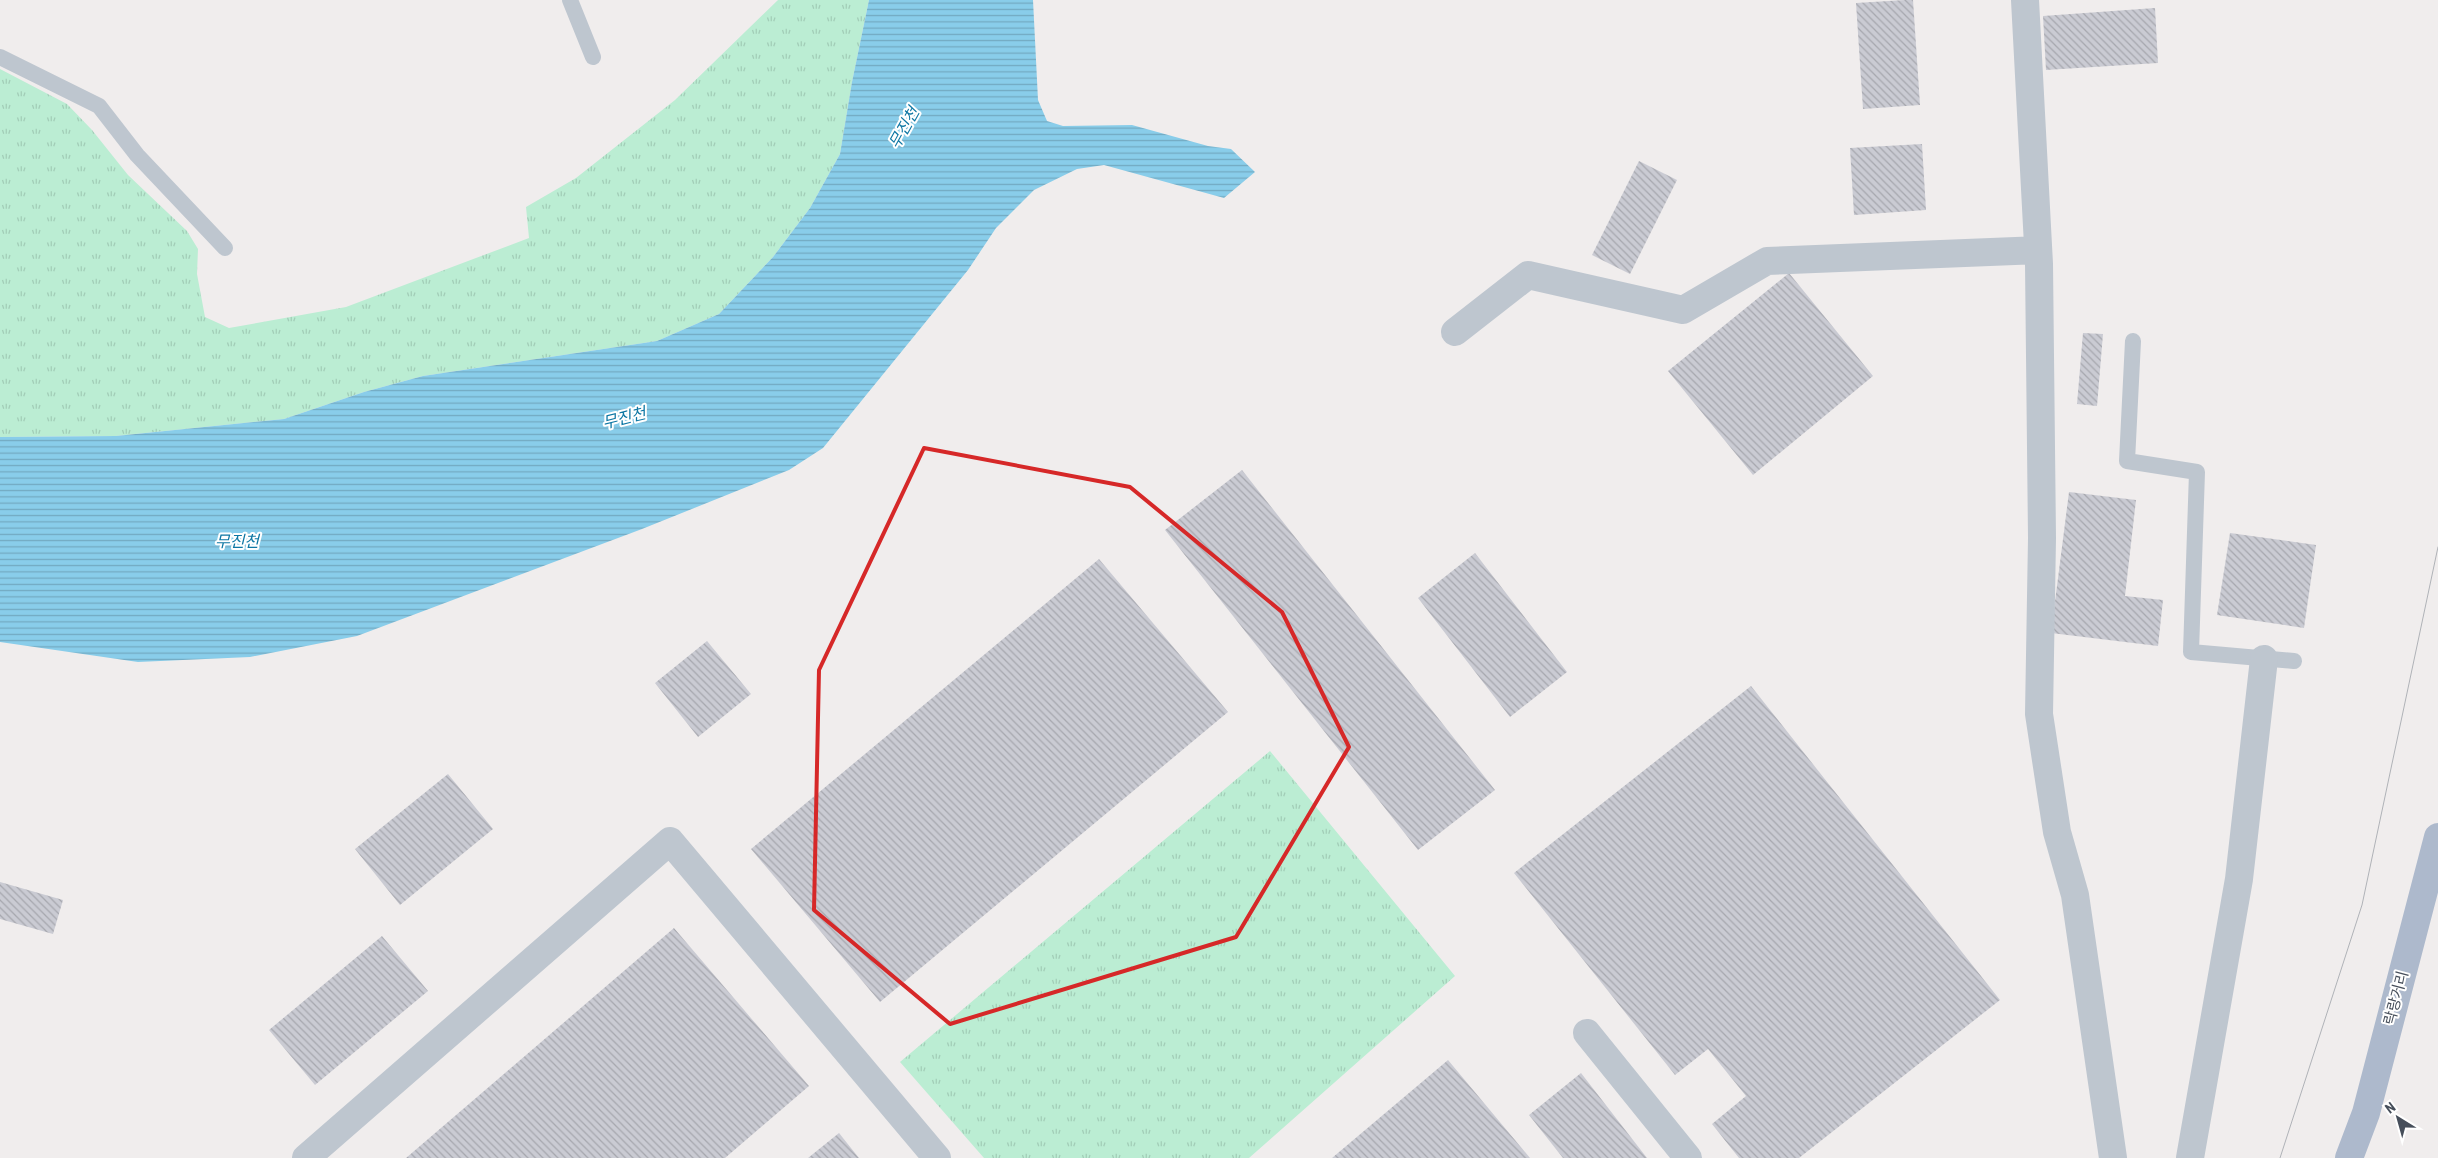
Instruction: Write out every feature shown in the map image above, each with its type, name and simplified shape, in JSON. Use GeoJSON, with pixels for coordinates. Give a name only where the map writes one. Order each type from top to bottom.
{"type":"FeatureCollection","features":[{"type":"Feature","properties":{"kind":"main road","name":"락랑거리"},"geometry":{"type":"LineString","coordinates":[[2349,1158],[2366,1113],[2438,837]]}},
{"type":"Feature","properties":{"kind":"street"},"geometry":{"type":"LineString","coordinates":[[2025,0],[2038,250],[2042,518],[2039,714],[2057,832],[2075,895],[2113,1158]]}},
{"type":"Feature","properties":{"kind":"street"},"geometry":{"type":"LineString","coordinates":[[1455,332],[1528,275],[1683,310],[1768,261],[2038,250]]}},
{"type":"Feature","properties":{"kind":"street"},"geometry":{"type":"LineString","coordinates":[[2190,1158],[2240,879],[2264,659]]}},
{"type":"Feature","properties":{"kind":"street"},"geometry":{"type":"LineString","coordinates":[[306,1158],[670,841],[937,1158]]}},
{"type":"Feature","properties":{"kind":"street"},"geometry":{"type":"LineString","coordinates":[[1587,1033],[1688,1158]]}},
{"type":"Feature","properties":{"kind":"lane"},"geometry":{"type":"LineString","coordinates":[[570,0],[593,57]]}},
{"type":"Feature","properties":{"kind":"lane"},"geometry":{"type":"LineString","coordinates":[[0,57],[99,106],[137,155],[225,248]]}},
{"type":"Feature","properties":{"kind":"lane"},"geometry":{"type":"LineString","coordinates":[[2133,341],[2127,461],[2198,472],[2191,652],[2294,661]]}},
{"type":"Feature","properties":{"kind":"highlighted area"},"geometry":{"type":"Polygon","coordinates":[[[924,448],[1130,487],[1282,612],[1349,747],[1236,937],[950,1024],[814,910],[819,670],[924,448]]]}},
{"type":"Feature","properties":{"kind":"green space"},"geometry":{"type":"Polygon","coordinates":[[[778,0],[869,0],[852,82],[840,154],[810,208],[773,257],[719,314],[657,341],[423,376],[364,392],[284,419],[116,436],[0,437],[0,69],[67,104],[92,130],[128,175],[187,231],[198,249],[197,274],[205,317],[229,328],[346,307],[529,238],[526,207],[576,178],[675,100],[778,0]]]}},
{"type":"Feature","properties":{"kind":"green space"},"geometry":{"type":"Polygon","coordinates":[[[1270,751],[1455,976],[1249,1158],[984,1158],[900,1062],[1270,751]]]}},
{"type":"Feature","properties":{"kind":"water","name":"무진천"},"geometry":{"type":"Polygon","coordinates":[[[869,0],[1033,0],[1038,100],[1047,121],[1063,126],[1132,125],[1208,146],[1231,149],[1255,172],[1224,198],[1104,165],[1077,169],[1034,190],[996,228],[968,270],[823,448],[789,470],[642,529],[357,636],[250,657],[138,662],[0,642],[0,437],[116,436],[284,419],[364,392],[423,376],[657,341],[719,314],[773,257],[810,208],[840,154],[852,82],[869,0]]]}},
{"type":"Feature","properties":{"kind":"building"},"geometry":{"type":"Polygon","coordinates":[[[1913,0],[1920,105],[1863,109],[1856,3],[1913,0]]]}},
{"type":"Feature","properties":{"kind":"building"},"geometry":{"type":"Polygon","coordinates":[[[2155,8],[2158,63],[2046,70],[2043,16],[2155,8]]]}},
{"type":"Feature","properties":{"kind":"building"},"geometry":{"type":"Polygon","coordinates":[[[1922,144],[1926,210],[1854,215],[1850,148],[1922,144]]]}},
{"type":"Feature","properties":{"kind":"building"},"geometry":{"type":"Polygon","coordinates":[[[1639,161],[1677,180],[1630,274],[1592,255],[1639,161]]]}},
{"type":"Feature","properties":{"kind":"building"},"geometry":{"type":"Polygon","coordinates":[[[1789,273],[1873,376],[1753,475],[1668,371],[1789,273]]]}},
{"type":"Feature","properties":{"kind":"building"},"geometry":{"type":"Polygon","coordinates":[[[2083,333],[2103,334],[2097,406],[2077,404],[2083,333]]]}},
{"type":"Feature","properties":{"kind":"building"},"geometry":{"type":"Polygon","coordinates":[[[1242,470],[1495,790],[1418,850],[1165,530],[1242,470]]]}},
{"type":"Feature","properties":{"kind":"building"},"geometry":{"type":"Polygon","coordinates":[[[2069,492],[2136,500],[2125,596],[2163,600],[2158,646],[2051,633],[2069,492]]]}},
{"type":"Feature","properties":{"kind":"building"},"geometry":{"type":"Polygon","coordinates":[[[2230,533],[2316,545],[2304,628],[2217,615],[2230,533]]]}},
{"type":"Feature","properties":{"kind":"building"},"geometry":{"type":"Polygon","coordinates":[[[1475,553],[1567,672],[1510,717],[1418,598],[1475,553]]]}},
{"type":"Feature","properties":{"kind":"building"},"geometry":{"type":"Polygon","coordinates":[[[1099,559],[1228,712],[880,1002],[751,849],[1099,559]]]}},
{"type":"Feature","properties":{"kind":"building"},"geometry":{"type":"Polygon","coordinates":[[[707,641],[751,694],[698,737],[655,683],[707,641]]]}},
{"type":"Feature","properties":{"kind":"building"},"geometry":{"type":"Polygon","coordinates":[[[1751,686],[2000,1000],[1799,1158],[1739,1158],[1712,1124],[1746,1096],[1708,1049],[1675,1075],[1514,873],[1751,686]]]}},
{"type":"Feature","properties":{"kind":"building"},"geometry":{"type":"Polygon","coordinates":[[[448,774],[493,829],[400,905],[355,849],[448,774]]]}},
{"type":"Feature","properties":{"kind":"building"},"geometry":{"type":"Polygon","coordinates":[[[0,882],[63,900],[53,934],[0,919],[0,882]]]}},
{"type":"Feature","properties":{"kind":"building"},"geometry":{"type":"Polygon","coordinates":[[[674,928],[809,1086],[725,1158],[406,1158],[674,928]]]}},
{"type":"Feature","properties":{"kind":"building"},"geometry":{"type":"Polygon","coordinates":[[[382,936],[428,991],[315,1085],[269,1030],[382,936]]]}},
{"type":"Feature","properties":{"kind":"building"},"geometry":{"type":"Polygon","coordinates":[[[1448,1060],[1530,1158],[1332,1158],[1448,1060]]]}},
{"type":"Feature","properties":{"kind":"building"},"geometry":{"type":"Polygon","coordinates":[[[1581,1073],[1647,1158],[1563,1158],[1529,1115],[1581,1073]]]}},
{"type":"Feature","properties":{"kind":"building"},"geometry":{"type":"Polygon","coordinates":[[[839,1133],[859,1158],[808,1158],[839,1133]]]}},
{"type":"Feature","properties":{"kind":"tram line"},"geometry":{"type":"LineString","coordinates":[[2280,1158],[2362,905],[2438,547]]}}]}
